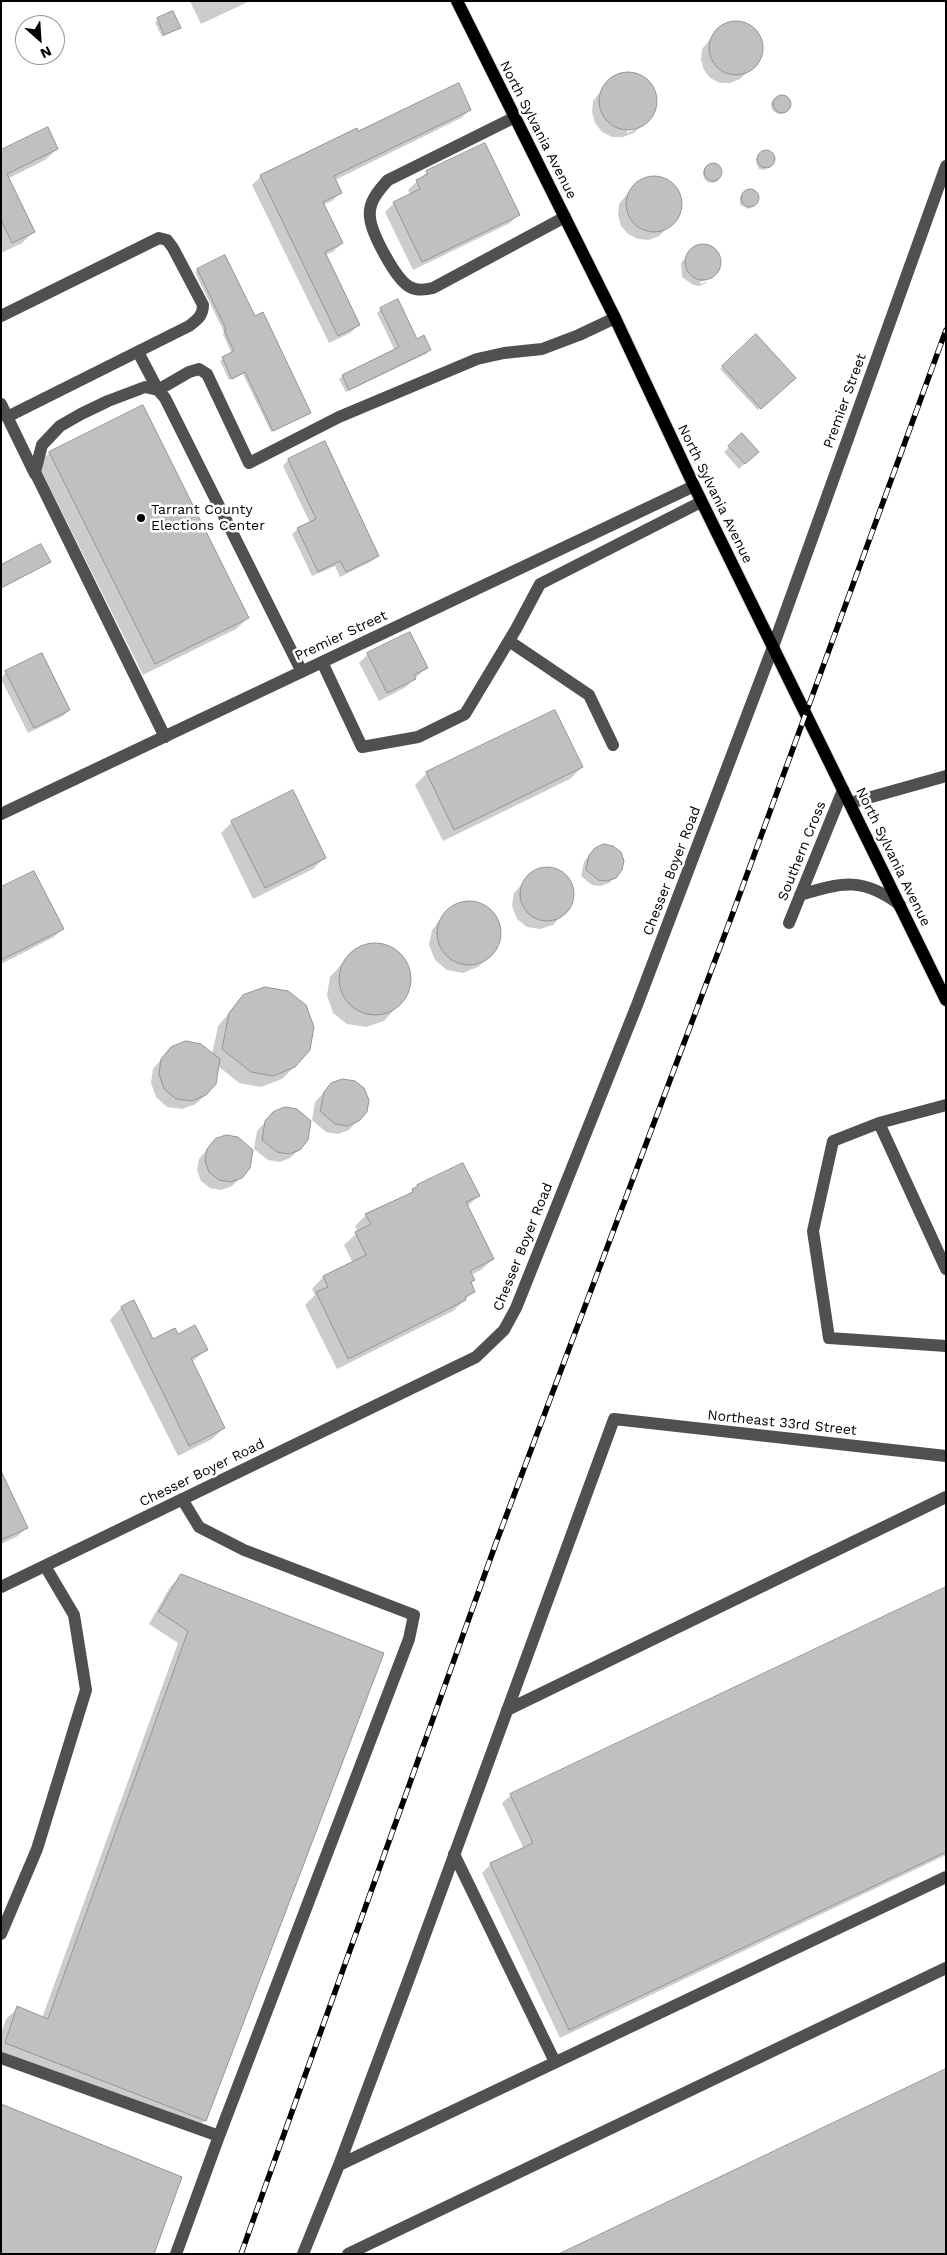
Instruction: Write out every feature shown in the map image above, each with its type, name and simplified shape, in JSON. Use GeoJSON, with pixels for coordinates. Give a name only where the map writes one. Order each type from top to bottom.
{"type":"FeatureCollection","features":[{"type":"Feature","properties":{"kind":"main road","name":"North Sylvania Avenue"},"geometry":{"type":"LineString","coordinates":[[457,1],[615,318],[701,502],[946,1000]]}},
{"type":"Feature","properties":{"kind":"street"},"geometry":{"type":"LineString","coordinates":[[515,117],[388,180],[374,196],[369,216],[373,230],[398,277],[410,287],[422,290],[433,288],[564,217]]}},
{"type":"Feature","properties":{"kind":"street","name":"Premier Street"},"geometry":{"type":"LineString","coordinates":[[773,647],[946,166]]}},
{"type":"Feature","properties":{"kind":"street"},"geometry":{"type":"LineString","coordinates":[[1,316],[159,238],[167,240],[203,305],[203,313],[198,320],[189,326],[7,417]]}},
{"type":"Feature","properties":{"kind":"street"},"geometry":{"type":"LineString","coordinates":[[37,478],[35,472],[42,445],[60,426],[88,410],[136,390],[145,387],[158,390],[189,372],[199,369],[207,374],[249,463],[339,417],[477,359],[504,353],[542,349],[579,335],[615,318]]}},
{"type":"Feature","properties":{"kind":"street"},"geometry":{"type":"LineString","coordinates":[[138,352],[158,390],[165,398],[302,672]]}},
{"type":"Feature","properties":{"kind":"street"},"geometry":{"type":"LineString","coordinates":[[1,404],[164,737]]}},
{"type":"Feature","properties":{"kind":"street","name":"Premier Street"},"geometry":{"type":"LineString","coordinates":[[1,814],[694,486]]}},
{"type":"Feature","properties":{"kind":"street"},"geometry":{"type":"LineString","coordinates":[[322,662],[362,747],[418,738],[465,714],[509,641],[540,584],[701,502]]}},
{"type":"Feature","properties":{"kind":"street"},"geometry":{"type":"LineString","coordinates":[[509,641],[589,695],[613,746]]}},
{"type":"Feature","properties":{"kind":"street","name":"Chesser Boyer Road"},"geometry":{"type":"LineString","coordinates":[[1,1587],[476,1357],[504,1330],[516,1308],[637,1005],[773,647]]}},
{"type":"Feature","properties":{"kind":"street"},"geometry":{"type":"LineString","coordinates":[[850,803],[946,776]]}},
{"type":"Feature","properties":{"kind":"street","name":"Southern Cross"},"geometry":{"type":"LineString","coordinates":[[789,923],[843,790]]}},
{"type":"Feature","properties":{"kind":"street"},"geometry":{"type":"LineString","coordinates":[[800,895],[834,885],[860,884],[884,894],[900,905]]}},
{"type":"Feature","properties":{"kind":"street"},"geometry":{"type":"LineString","coordinates":[[946,1105],[880,1123],[833,1141],[813,1231],[829,1338],[946,1346]]}},
{"type":"Feature","properties":{"kind":"street"},"geometry":{"type":"LineString","coordinates":[[880,1123],[946,1268]]}},
{"type":"Feature","properties":{"kind":"street","name":"Northeast 33rd Street"},"geometry":{"type":"LineString","coordinates":[[507,1710],[614,1419],[946,1456]]}},
{"type":"Feature","properties":{"kind":"street"},"geometry":{"type":"LineString","coordinates":[[303,2254],[339,2165],[408,1981],[507,1710],[946,1497]]}},
{"type":"Feature","properties":{"kind":"street"},"geometry":{"type":"LineString","coordinates":[[176,2254],[219,2136],[409,1639],[414,1615],[244,1550],[199,1527],[182,1499]]}},
{"type":"Feature","properties":{"kind":"street"},"geometry":{"type":"LineString","coordinates":[[1,1934],[37,1849],[86,1690],[74,1615],[45,1566]]}},
{"type":"Feature","properties":{"kind":"street"},"geometry":{"type":"LineString","coordinates":[[454,1854],[554,2062]]}},
{"type":"Feature","properties":{"kind":"street"},"geometry":{"type":"LineString","coordinates":[[339,2165],[946,1878]]}},
{"type":"Feature","properties":{"kind":"street"},"geometry":{"type":"LineString","coordinates":[[348,2254],[946,1968]]}},
{"type":"Feature","properties":{"kind":"street"},"geometry":{"type":"LineString","coordinates":[[1,2058],[219,2136]]}},
{"type":"Feature","properties":{"kind":"building"},"geometry":{"type":"Polygon","coordinates":[[[173,11],[181,28],[164,35],[157,18],[173,11]]]}},
{"type":"Feature","properties":{"kind":"building"},"geometry":{"type":"Polygon","coordinates":[[[736,21],[746,23],[755,29],[761,38],[763,48],[761,58],[755,67],[746,73],[736,75],[726,73],[717,67],[711,58],[709,48],[711,38],[717,29],[726,23],[736,21]]]}},
{"type":"Feature","properties":{"kind":"building"},"geometry":{"type":"Polygon","coordinates":[[[628,72],[644,77],[652,85],[657,101],[652,117],[644,125],[628,130],[612,125],[604,117],[599,101],[604,85],[612,77],[628,72]]]}},
{"type":"Feature","properties":{"kind":"building"},"geometry":{"type":"Polygon","coordinates":[[[459,83],[471,110],[334,176],[342,193],[323,202],[343,243],[325,252],[360,325],[338,336],[260,175],[357,128],[358,131],[459,83]]]}},
{"type":"Feature","properties":{"kind":"building"},"geometry":{"type":"Polygon","coordinates":[[[782,95],[790,100],[791,104],[786,112],[782,113],[774,108],[773,104],[778,96],[782,95]]]}},
{"type":"Feature","properties":{"kind":"building"},"geometry":{"type":"Polygon","coordinates":[[[48,127],[58,149],[7,174],[35,232],[12,243],[1,220],[1,150],[48,127]]]}},
{"type":"Feature","properties":{"kind":"building"},"geometry":{"type":"Polygon","coordinates":[[[485,143],[520,215],[422,262],[393,202],[420,189],[416,180],[428,174],[426,171],[485,143]]]}},
{"type":"Feature","properties":{"kind":"building"},"geometry":{"type":"Polygon","coordinates":[[[766,150],[774,155],[775,159],[770,167],[766,168],[758,163],[757,159],[762,151],[766,150]]]}},
{"type":"Feature","properties":{"kind":"building"},"geometry":{"type":"Polygon","coordinates":[[[713,163],[719,166],[722,172],[719,178],[713,181],[707,178],[704,172],[707,166],[713,163]]]}},
{"type":"Feature","properties":{"kind":"building"},"geometry":{"type":"Polygon","coordinates":[[[654,176],[665,178],[674,184],[680,193],[682,204],[680,215],[674,224],[665,230],[654,232],[643,230],[634,224],[628,215],[626,204],[628,193],[634,184],[643,178],[654,176]]]}},
{"type":"Feature","properties":{"kind":"building"},"geometry":{"type":"Polygon","coordinates":[[[750,189],[758,194],[759,198],[754,206],[750,207],[742,202],[741,198],[746,190],[750,189]]]}},
{"type":"Feature","properties":{"kind":"building"},"geometry":{"type":"Polygon","coordinates":[[[703,244],[710,245],[716,249],[720,255],[720,269],[716,275],[710,279],[703,280],[696,279],[690,275],[686,269],[685,262],[686,255],[690,249],[696,245],[703,244]]]}},
{"type":"Feature","properties":{"kind":"building"},"geometry":{"type":"Polygon","coordinates":[[[225,255],[255,316],[263,312],[311,413],[273,431],[245,372],[232,379],[222,357],[234,351],[224,330],[226,329],[197,269],[225,255]]]}},
{"type":"Feature","properties":{"kind":"building"},"geometry":{"type":"Polygon","coordinates":[[[398,299],[417,339],[424,335],[431,350],[349,390],[342,375],[399,347],[380,308],[398,299]]]}},
{"type":"Feature","properties":{"kind":"building"},"geometry":{"type":"Polygon","coordinates":[[[756,334],[796,378],[761,409],[722,366],[756,334]]]}},
{"type":"Feature","properties":{"kind":"building","name":"Tarrant County Elections Center"},"geometry":{"type":"Polygon","coordinates":[[[143,405],[249,618],[155,664],[49,452],[143,405]]]}},
{"type":"Feature","properties":{"kind":"building"},"geometry":{"type":"Polygon","coordinates":[[[742,433],[759,452],[745,464],[728,446],[742,433]]]}},
{"type":"Feature","properties":{"kind":"building"},"geometry":{"type":"Polygon","coordinates":[[[325,441],[379,556],[346,572],[340,561],[318,572],[297,528],[316,519],[288,459],[325,441]]]}},
{"type":"Feature","properties":{"kind":"building"},"geometry":{"type":"Polygon","coordinates":[[[41,544],[51,562],[1,588],[1,565],[41,544]]]}},
{"type":"Feature","properties":{"kind":"building"},"geometry":{"type":"Polygon","coordinates":[[[410,632],[428,668],[414,675],[416,679],[387,693],[367,653],[410,632]]]}},
{"type":"Feature","properties":{"kind":"building"},"geometry":{"type":"Polygon","coordinates":[[[42,653],[70,710],[34,728],[5,671],[42,653]]]}},
{"type":"Feature","properties":{"kind":"building"},"geometry":{"type":"Polygon","coordinates":[[[555,710],[583,767],[454,830],[426,772],[555,710]]]}},
{"type":"Feature","properties":{"kind":"building"},"geometry":{"type":"Polygon","coordinates":[[[293,790],[326,858],[265,888],[231,821],[293,790]]]}},
{"type":"Feature","properties":{"kind":"building"},"geometry":{"type":"Polygon","coordinates":[[[604,844],[613,846],[621,852],[624,861],[622,870],[616,878],[607,881],[598,880],[586,870],[589,855],[595,848],[604,844]]]}},
{"type":"Feature","properties":{"kind":"building"},"geometry":{"type":"Polygon","coordinates":[[[547,867],[557,869],[566,875],[572,884],[574,894],[572,904],[566,913],[557,919],[547,921],[537,919],[528,913],[522,904],[520,894],[522,884],[528,875],[537,869],[547,867]]]}},
{"type":"Feature","properties":{"kind":"building"},"geometry":{"type":"Polygon","coordinates":[[[34,871],[64,929],[1,960],[1,887],[34,871]]]}},
{"type":"Feature","properties":{"kind":"building"},"geometry":{"type":"Polygon","coordinates":[[[469,901],[487,907],[495,915],[501,933],[495,951],[487,959],[469,965],[451,959],[443,951],[437,933],[443,915],[451,907],[469,901]]]}},
{"type":"Feature","properties":{"kind":"building"},"geometry":{"type":"Polygon","coordinates":[[[382,943],[401,953],[409,965],[411,979],[409,993],[401,1005],[389,1013],[368,1015],[349,1005],[341,993],[339,972],[349,953],[361,945],[382,943]]]}},
{"type":"Feature","properties":{"kind":"building"},"geometry":{"type":"Polygon","coordinates":[[[265,987],[288,991],[306,1005],[314,1027],[310,1050],[295,1067],[273,1076],[251,1072],[222,1049],[229,1013],[243,995],[265,987]]]}},
{"type":"Feature","properties":{"kind":"building"},"geometry":{"type":"Polygon","coordinates":[[[186,1041],[201,1044],[220,1059],[216,1084],[206,1095],[192,1101],[176,1099],[164,1089],[159,1074],[161,1059],[171,1047],[186,1041]]]}},
{"type":"Feature","properties":{"kind":"building"},"geometry":{"type":"Polygon","coordinates":[[[343,1079],[355,1081],[364,1088],[369,1100],[367,1112],[359,1121],[347,1126],[335,1124],[320,1111],[324,1092],[331,1083],[343,1079]]]}},
{"type":"Feature","properties":{"kind":"building"},"geometry":{"type":"Polygon","coordinates":[[[285,1107],[297,1109],[311,1121],[308,1140],[300,1150],[289,1154],[277,1152],[262,1140],[265,1121],[273,1112],[285,1107]]]}},
{"type":"Feature","properties":{"kind":"building"},"geometry":{"type":"Polygon","coordinates":[[[226,1135],[238,1137],[253,1150],[250,1168],[242,1178],[231,1182],[219,1180],[209,1172],[205,1161],[207,1149],[215,1139],[226,1135]]]}},
{"type":"Feature","properties":{"kind":"building"},"geometry":{"type":"Polygon","coordinates":[[[463,1163],[480,1196],[466,1202],[494,1259],[470,1271],[475,1280],[471,1282],[475,1292],[465,1297],[466,1300],[348,1359],[316,1292],[328,1287],[323,1276],[366,1255],[355,1232],[371,1224],[365,1214],[413,1192],[412,1189],[417,1185],[463,1163]]]}},
{"type":"Feature","properties":{"kind":"building"},"geometry":{"type":"Polygon","coordinates":[[[134,1300],[153,1339],[175,1328],[178,1334],[195,1325],[208,1350],[191,1358],[225,1428],[189,1446],[121,1307],[134,1300]]]}},
{"type":"Feature","properties":{"kind":"building"},"geometry":{"type":"Polygon","coordinates":[[[1,1471],[28,1528],[1,1540],[1,1471]]]}},
{"type":"Feature","properties":{"kind":"building"},"geometry":{"type":"Polygon","coordinates":[[[181,1574],[384,1653],[206,2121],[5,2043],[17,2006],[48,2019],[188,1631],[159,1612],[181,1574]]]}},
{"type":"Feature","properties":{"kind":"building"},"geometry":{"type":"Polygon","coordinates":[[[946,1587],[946,1852],[569,2030],[490,1863],[533,1843],[510,1794],[946,1587]]]}},
{"type":"Feature","properties":{"kind":"building"},"geometry":{"type":"Polygon","coordinates":[[[946,2069],[946,2254],[559,2254],[946,2069]]]}},
{"type":"Feature","properties":{"kind":"building"},"geometry":{"type":"Polygon","coordinates":[[[1,2104],[182,2177],[154,2254],[1,2254],[1,2104]]]}},
{"type":"Feature","properties":{"kind":"railway"},"geometry":{"type":"LineString","coordinates":[[241,2254],[496,1543],[734,910],[946,330]]}},
{"type":"Feature","properties":{"kind":"place","name":"Tarrant County Elections Center"},"geometry":{"type":"Point","coordinates":[141,518]}}]}
